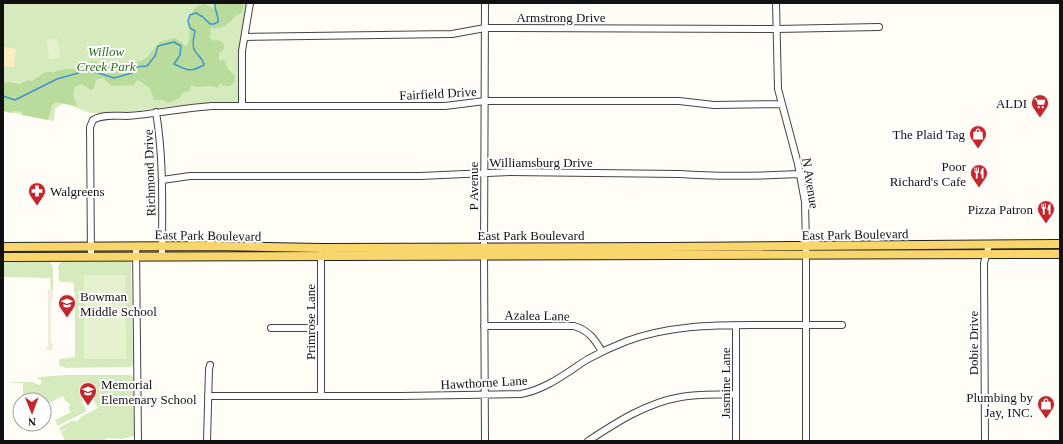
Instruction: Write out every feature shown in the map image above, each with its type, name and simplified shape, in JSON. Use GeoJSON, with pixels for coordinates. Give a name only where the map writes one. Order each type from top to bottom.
{"type":"FeatureCollection","features":[{"type":"Feature","properties":{"kind":"main road","name":"East Park Boulevard"},"geometry":{"type":"LineString","coordinates":[[3,257],[162,257],[321,252],[1060,244]]}},
{"type":"Feature","properties":{"kind":"main road","name":"East Park Boulevard"},"geometry":{"type":"LineString","coordinates":[[3,247],[212,246],[321,252]]}},
{"type":"Feature","properties":{"kind":"main road"},"geometry":{"type":"LineString","coordinates":[[212,246],[212,256]]}},
{"type":"Feature","properties":{"kind":"main road","name":"East Park Boulevard"},"geometry":{"type":"LineString","coordinates":[[484,251],[806,255],[1060,254]]}},
{"type":"Feature","properties":{"kind":"street"},"geometry":{"type":"LineString","coordinates":[[242,106],[242,51],[250,3]]}},
{"type":"Feature","properties":{"kind":"street","name":"P Avenue"},"geometry":{"type":"LineString","coordinates":[[485,3],[485,441]]}},
{"type":"Feature","properties":{"kind":"street","name":"N Avenue"},"geometry":{"type":"LineString","coordinates":[[776,3],[777,82],[800,174],[805,202],[806,441]]}},
{"type":"Feature","properties":{"kind":"street","name":"Armstrong Drive"},"geometry":{"type":"LineString","coordinates":[[245,37],[452,34],[485,28],[776,29],[879,27]]}},
{"type":"Feature","properties":{"kind":"street","name":"Fairfield Drive"},"geometry":{"type":"LineString","coordinates":[[91,247],[90,127],[96,118],[190,108],[242,106],[445,106],[485,101],[679,101],[714,104],[782,104]]}},
{"type":"Feature","properties":{"kind":"street","name":"Richmond Drive"},"geometry":{"type":"LineString","coordinates":[[156,112],[162,180],[162,257]]}},
{"type":"Feature","properties":{"kind":"street","name":"Williamsburg Drive"},"geometry":{"type":"LineString","coordinates":[[162,180],[190,176],[420,176],[518,172],[800,174]]}},
{"type":"Feature","properties":{"kind":"street","name":"Dobie Drive"},"geometry":{"type":"LineString","coordinates":[[985,441],[984,263],[989,245]]}},
{"type":"Feature","properties":{"kind":"street"},"geometry":{"type":"LineString","coordinates":[[90,257],[91,247]]}},
{"type":"Feature","properties":{"kind":"street"},"geometry":{"type":"LineString","coordinates":[[136,247],[138,441]]}},
{"type":"Feature","properties":{"kind":"street","name":"Primrose Lane"},"geometry":{"type":"LineString","coordinates":[[321,252],[321,396]]}},
{"type":"Feature","properties":{"kind":"street","name":"Hawthorne Lane"},"geometry":{"type":"LineString","coordinates":[[208,396],[521,394],[533,391],[551,383],[602,352],[633,339],[679,328],[736,325],[842,325]]}},
{"type":"Feature","properties":{"kind":"street","name":"Jasmine Lane"},"geometry":{"type":"LineString","coordinates":[[736,325],[736,441]]}},
{"type":"Feature","properties":{"kind":"street","name":"Azalea Lane"},"geometry":{"type":"LineString","coordinates":[[484,326],[574,326],[588,333],[602,352]]}},
{"type":"Feature","properties":{"kind":"street"},"geometry":{"type":"LineString","coordinates":[[271,328],[321,328]]}},
{"type":"Feature","properties":{"kind":"street"},"geometry":{"type":"LineString","coordinates":[[207,441],[208,369],[210,365]]}},
{"type":"Feature","properties":{"kind":"street"},"geometry":{"type":"LineString","coordinates":[[588,441],[633,413],[651,405],[682,397],[736,394]]}},
{"type":"Feature","properties":{"kind":"green space","name":"Willow Creek Park"},"geometry":{"type":"Polygon","coordinates":[[[3,3],[247,3],[239,48],[240,98],[237,103],[200,103],[119,113],[91,113],[62,104],[55,109],[54,121],[3,111],[3,3]]]}},
{"type":"Feature","properties":{"kind":"green space"},"geometry":{"type":"Polygon","coordinates":[[[203,3],[214,9],[217,3],[244,3],[242,13],[234,17],[226,25],[217,28],[210,28],[211,33],[209,37],[212,40],[220,41],[224,44],[223,50],[219,53],[219,60],[221,61],[224,59],[228,69],[235,76],[234,82],[230,86],[224,86],[220,83],[217,88],[191,85],[190,91],[182,93],[180,98],[168,103],[162,100],[154,100],[150,88],[138,80],[134,85],[112,86],[103,78],[96,80],[94,88],[91,90],[82,84],[75,87],[73,94],[77,106],[56,102],[52,105],[48,120],[22,115],[22,112],[13,111],[12,113],[3,111],[3,83],[9,82],[19,84],[29,80],[32,81],[45,72],[75,69],[75,66],[81,66],[93,61],[117,66],[130,64],[143,60],[160,42],[175,38],[186,46],[189,38],[191,15],[195,8],[203,3]]]}},
{"type":"Feature","properties":{"kind":"green space"},"geometry":{"type":"Polygon","coordinates":[[[57,39],[60,58],[49,59],[47,40],[57,39]]]}},
{"type":"Feature","properties":{"kind":"green space"},"geometry":{"type":"Polygon","coordinates":[[[3,262],[50,262],[53,267],[53,290],[51,290],[50,278],[3,277],[3,262]]]}},
{"type":"Feature","properties":{"kind":"green space"},"geometry":{"type":"Polygon","coordinates":[[[61,262],[131,262],[133,364],[131,367],[67,368],[60,366],[60,359],[75,357],[76,293],[74,292],[74,283],[60,282],[59,280],[58,266],[61,262]]]}},
{"type":"Feature","properties":{"kind":"green space"},"geometry":{"type":"Polygon","coordinates":[[[84,275],[125,275],[126,359],[84,359],[84,275]]]}},
{"type":"Feature","properties":{"kind":"green space","name":"Memorial Elemenary School"},"geometry":{"type":"Polygon","coordinates":[[[67,375],[131,375],[133,377],[134,436],[122,439],[108,438],[102,441],[65,441],[61,432],[69,427],[60,431],[59,428],[71,421],[77,421],[84,415],[98,408],[92,397],[82,402],[87,411],[58,426],[55,420],[71,412],[68,407],[70,406],[68,402],[66,402],[63,396],[52,402],[52,392],[23,392],[23,383],[12,383],[32,382],[40,385],[42,381],[37,378],[67,375]]]}},
{"type":"Feature","properties":{"kind":"sand"},"geometry":{"type":"Polygon","coordinates":[[[6,47],[16,49],[14,67],[3,66],[3,49],[6,47]]]}},
{"type":"Feature","properties":{"kind":"shaded area"},"geometry":{"type":"Polygon","coordinates":[[[48,290],[53,290],[51,302],[51,341],[53,350],[46,350],[46,347],[48,347],[48,290]]]}},
{"type":"Feature","properties":{"kind":"waterway"},"geometry":{"type":"LineString","coordinates":[[3,96],[15,100],[57,79],[89,70],[114,78],[132,73],[135,67],[147,66],[155,56],[158,46],[174,42],[181,46],[180,55],[174,64],[189,70],[200,67],[204,65],[193,47],[195,31],[190,28],[188,21],[190,15],[196,13],[210,24],[218,22],[215,3]]}},
{"type":"Feature","properties":{"kind":"place","name":"ALDI"},"geometry":{"type":"Point","coordinates":[1040,118]}},
{"type":"Feature","properties":{"kind":"place","name":"The Plaid Tag"},"geometry":{"type":"Point","coordinates":[978,149]}},
{"type":"Feature","properties":{"kind":"place","name":"Poor Richard's Cafe"},"geometry":{"type":"Point","coordinates":[979,188]}},
{"type":"Feature","properties":{"kind":"place","name":"Walgreens"},"geometry":{"type":"Point","coordinates":[37,206]}},
{"type":"Feature","properties":{"kind":"place","name":"Pizza Patron"},"geometry":{"type":"Point","coordinates":[1046,224]}},
{"type":"Feature","properties":{"kind":"place","name":"Bowman Middle School"},"geometry":{"type":"Point","coordinates":[67,318]}},
{"type":"Feature","properties":{"kind":"place","name":"Memorial Elemenary School"},"geometry":{"type":"Point","coordinates":[88,406]}},
{"type":"Feature","properties":{"kind":"place","name":"Plumbing by Jay, INC."},"geometry":{"type":"Point","coordinates":[1046,419]}}]}
